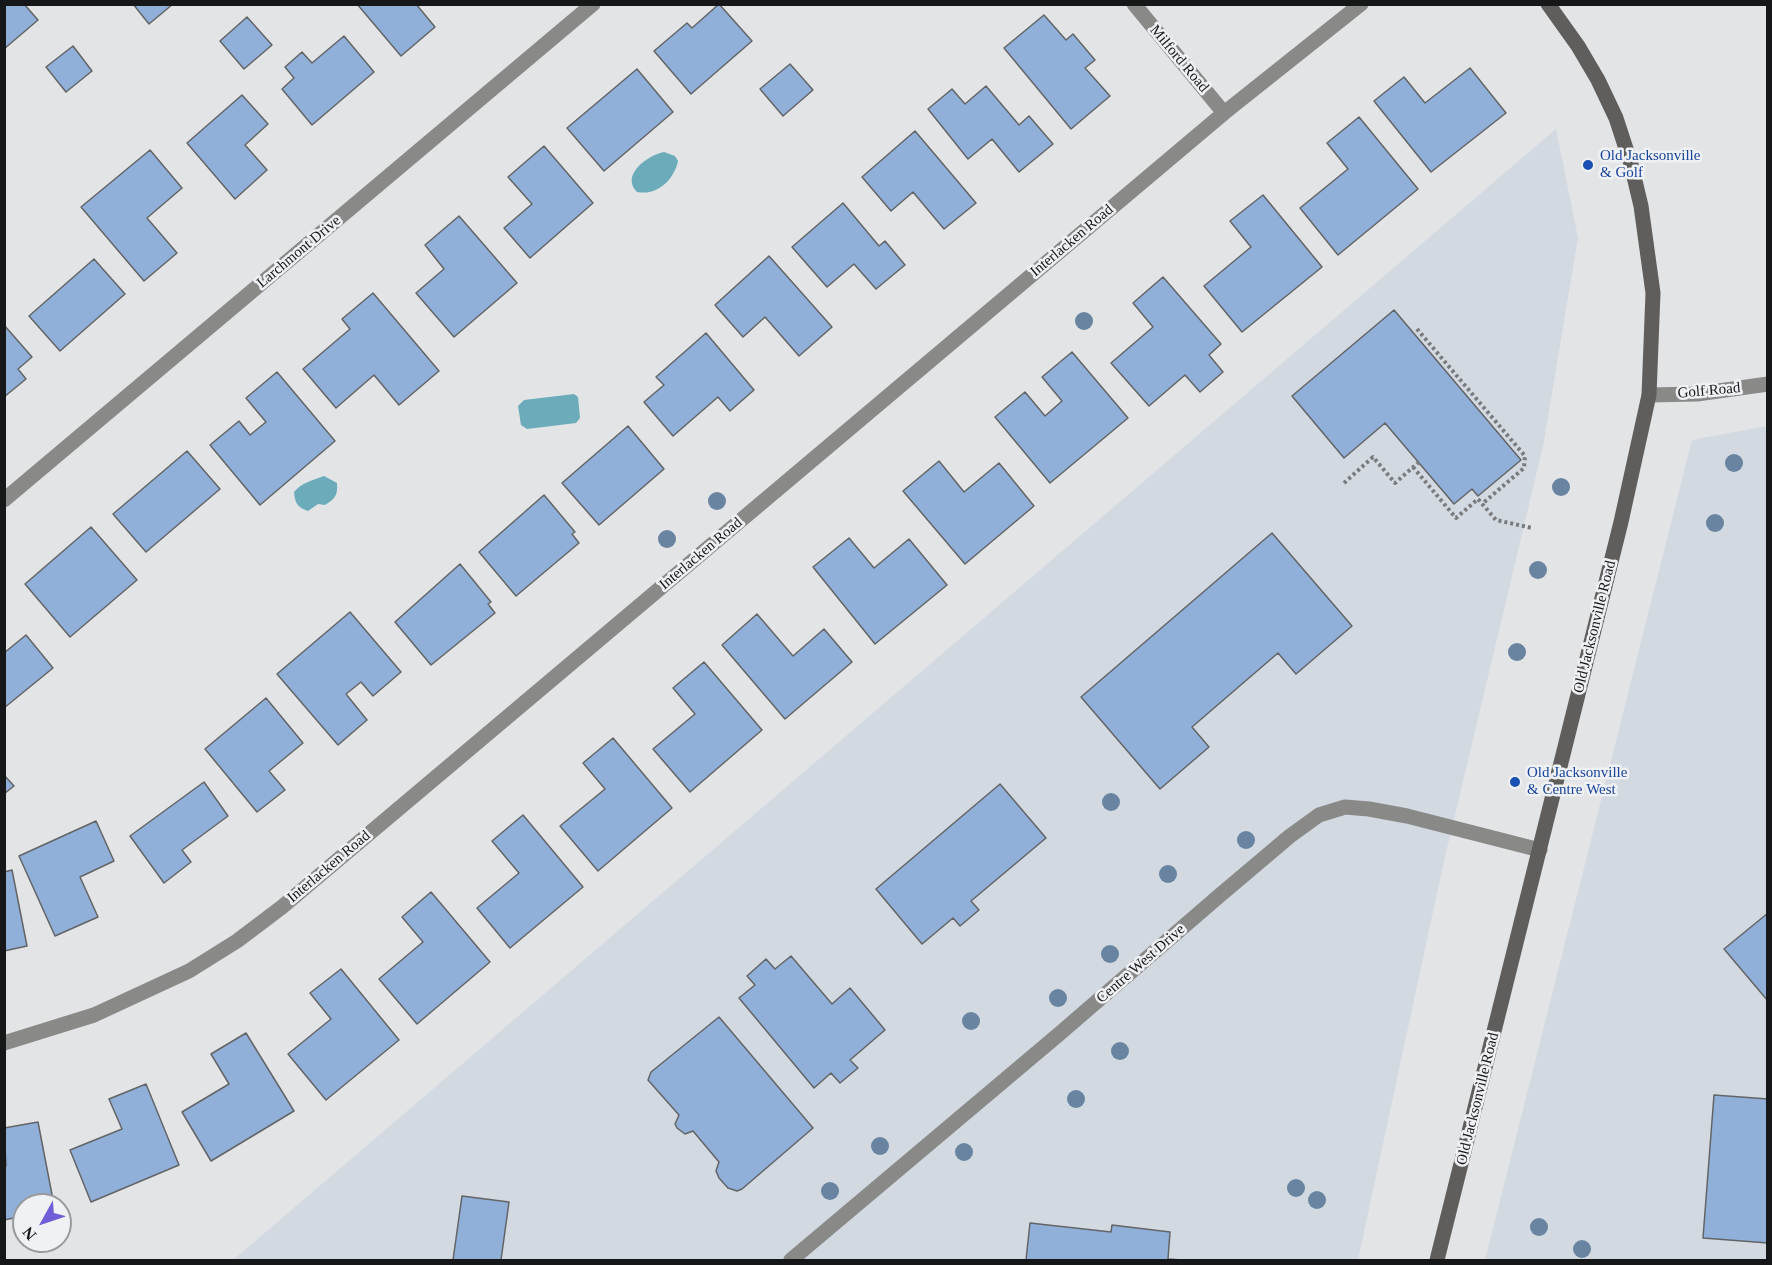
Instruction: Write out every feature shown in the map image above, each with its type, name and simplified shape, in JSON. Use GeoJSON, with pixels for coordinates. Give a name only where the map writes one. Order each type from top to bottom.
{"type":"FeatureCollection","features":[{"type":"Feature","properties":{"kind":"street","name":"Larchmont Drive"},"geometry":{"type":"LineString","coordinates":[[4,500],[593,4]]}},
{"type":"Feature","properties":{"kind":"street","name":"Milford Road"},"geometry":{"type":"LineString","coordinates":[[1134,4],[1224,113]]}},
{"type":"Feature","properties":{"kind":"street","name":"Interlacken Road"},"geometry":{"type":"LineString","coordinates":[[4,1043],[94,1015],[180,975],[237,941],[273,914],[1224,113],[1361,4]]}},
{"type":"Feature","properties":{"kind":"street","name":"Old Jacksonville Road"},"geometry":{"type":"LineString","coordinates":[[1437,1260],[1618,534],[1649,395],[1653,293],[1636,184],[1616,118],[1598,80],[1578,46],[1548,4]]}},
{"type":"Feature","properties":{"kind":"street","name":"Golf Road"},"geometry":{"type":"LineString","coordinates":[[1649,395],[1696,394],[1767,384]]}},
{"type":"Feature","properties":{"kind":"street","name":"Centre West Drive"},"geometry":{"type":"LineString","coordinates":[[791,1260],[1219,896],[1319,815],[1345,807],[1370,809],[1407,816],[1540,850]]}},
{"type":"Feature","properties":{"kind":"path"},"geometry":{"type":"LineString","coordinates":[[1417,329],[1525,456],[1524,468],[1482,504]]}},
{"type":"Feature","properties":{"kind":"path"},"geometry":{"type":"LineString","coordinates":[[1344,483],[1373,457],[1395,483],[1419,462]]}},
{"type":"Feature","properties":{"kind":"path"},"geometry":{"type":"LineString","coordinates":[[1413,467],[1456,518],[1478,499],[1496,520],[1532,528]]}},
{"type":"Feature","properties":{"kind":"shaded area"},"geometry":{"type":"Polygon","coordinates":[[[1556,129],[1578,238],[1543,446],[1443,865],[1358,1260],[233,1260],[1556,129]]]}},
{"type":"Feature","properties":{"kind":"shaded area"},"geometry":{"type":"Polygon","coordinates":[[[1767,426],[1767,1260],[1485,1260],[1692,440],[1767,426]]]}},
{"type":"Feature","properties":{"kind":"water"},"geometry":{"type":"Polygon","coordinates":[[[664,152],[675,156],[678,161],[669,180],[651,192],[637,192],[632,179],[638,167],[644,161],[664,152]]]}},
{"type":"Feature","properties":{"kind":"water"},"geometry":{"type":"Polygon","coordinates":[[[574,394],[578,397],[580,418],[576,423],[527,429],[521,425],[518,406],[524,400],[574,394]]]}},
{"type":"Feature","properties":{"kind":"water"},"geometry":{"type":"Polygon","coordinates":[[[324,476],[337,483],[337,491],[333,499],[325,505],[318,504],[308,511],[299,506],[294,492],[304,484],[324,476]]]}},
{"type":"Feature","properties":{"kind":"building"},"geometry":{"type":"Polygon","coordinates":[[[4,4],[24,4],[38,20],[4,49],[4,4]]]}},
{"type":"Feature","properties":{"kind":"building"},"geometry":{"type":"Polygon","coordinates":[[[133,4],[173,4],[149,24],[133,4]]]}},
{"type":"Feature","properties":{"kind":"building"},"geometry":{"type":"Polygon","coordinates":[[[357,4],[416,4],[435,27],[401,56],[357,4]]]}},
{"type":"Feature","properties":{"kind":"building"},"geometry":{"type":"Polygon","coordinates":[[[719,4],[752,41],[691,94],[654,51],[687,23],[692,28],[719,4]]]}},
{"type":"Feature","properties":{"kind":"building"},"geometry":{"type":"Polygon","coordinates":[[[1044,15],[1066,40],[1073,34],[1095,60],[1085,68],[1110,96],[1071,129],[1004,48],[1044,15]]]}},
{"type":"Feature","properties":{"kind":"building"},"geometry":{"type":"Polygon","coordinates":[[[247,17],[272,45],[244,69],[220,41],[247,17]]]}},
{"type":"Feature","properties":{"kind":"building"},"geometry":{"type":"Polygon","coordinates":[[[344,36],[374,72],[312,125],[282,89],[294,78],[285,67],[302,52],[312,63],[344,36]]]}},
{"type":"Feature","properties":{"kind":"building"},"geometry":{"type":"Polygon","coordinates":[[[73,46],[92,71],[66,92],[46,67],[73,46]]]}},
{"type":"Feature","properties":{"kind":"building"},"geometry":{"type":"Polygon","coordinates":[[[790,64],[813,90],[783,116],[760,89],[790,64]]]}},
{"type":"Feature","properties":{"kind":"building"},"geometry":{"type":"Polygon","coordinates":[[[1470,68],[1506,113],[1431,172],[1374,101],[1404,77],[1425,103],[1470,68]]]}},
{"type":"Feature","properties":{"kind":"building"},"geometry":{"type":"Polygon","coordinates":[[[637,69],[673,112],[604,171],[567,128],[637,69]]]}},
{"type":"Feature","properties":{"kind":"building"},"geometry":{"type":"Polygon","coordinates":[[[986,86],[1019,125],[1029,116],[1053,144],[1019,172],[992,139],[968,159],[928,109],[952,89],[965,104],[986,86]]]}},
{"type":"Feature","properties":{"kind":"building"},"geometry":{"type":"Polygon","coordinates":[[[242,95],[268,124],[245,145],[267,170],[235,199],[187,143],[242,95]]]}},
{"type":"Feature","properties":{"kind":"building"},"geometry":{"type":"Polygon","coordinates":[[[1359,117],[1418,189],[1338,255],[1300,208],[1348,169],[1327,143],[1359,117]]]}},
{"type":"Feature","properties":{"kind":"building"},"geometry":{"type":"Polygon","coordinates":[[[915,131],[976,203],[944,229],[913,192],[891,211],[862,177],[915,131]]]}},
{"type":"Feature","properties":{"kind":"building"},"geometry":{"type":"Polygon","coordinates":[[[544,146],[593,203],[530,258],[504,228],[532,204],[508,177],[544,146]]]}},
{"type":"Feature","properties":{"kind":"building"},"geometry":{"type":"Polygon","coordinates":[[[150,150],[182,188],[147,218],[177,253],[144,281],[81,207],[150,150]]]}},
{"type":"Feature","properties":{"kind":"building"},"geometry":{"type":"Polygon","coordinates":[[[1263,195],[1322,267],[1242,332],[1204,286],[1251,247],[1230,221],[1263,195]]]}},
{"type":"Feature","properties":{"kind":"building"},"geometry":{"type":"Polygon","coordinates":[[[843,203],[879,246],[885,241],[905,265],[876,289],[854,264],[827,287],[792,247],[843,203]]]}},
{"type":"Feature","properties":{"kind":"building"},"geometry":{"type":"Polygon","coordinates":[[[459,216],[517,283],[454,337],[416,293],[444,269],[425,245],[459,216]]]}},
{"type":"Feature","properties":{"kind":"building"},"geometry":{"type":"Polygon","coordinates":[[[769,256],[832,327],[799,356],[765,317],[743,337],[715,305],[769,256]]]}},
{"type":"Feature","properties":{"kind":"building"},"geometry":{"type":"Polygon","coordinates":[[[94,259],[125,294],[60,351],[29,316],[94,259]]]}},
{"type":"Feature","properties":{"kind":"building"},"geometry":{"type":"Polygon","coordinates":[[[1163,277],[1221,344],[1209,355],[1223,372],[1200,392],[1185,375],[1149,406],[1111,363],[1153,327],[1133,303],[1163,277]]]}},
{"type":"Feature","properties":{"kind":"building"},"geometry":{"type":"Polygon","coordinates":[[[373,293],[439,371],[399,405],[374,375],[336,408],[303,369],[350,329],[342,319],[373,293]]]}},
{"type":"Feature","properties":{"kind":"building"},"geometry":{"type":"Polygon","coordinates":[[[1394,310],[1521,460],[1478,496],[1472,489],[1454,504],[1385,423],[1344,458],[1292,396],[1394,310]]]}},
{"type":"Feature","properties":{"kind":"building"},"geometry":{"type":"Polygon","coordinates":[[[4,325],[32,357],[18,369],[26,379],[4,397],[4,325]]]}},
{"type":"Feature","properties":{"kind":"building"},"geometry":{"type":"Polygon","coordinates":[[[706,333],[754,390],[730,411],[718,397],[673,436],[644,402],[664,385],[656,377],[706,333]]]}},
{"type":"Feature","properties":{"kind":"building"},"geometry":{"type":"Polygon","coordinates":[[[1072,352],[1128,418],[1050,483],[995,417],[1025,392],[1045,416],[1062,401],[1042,377],[1072,352]]]}},
{"type":"Feature","properties":{"kind":"building"},"geometry":{"type":"Polygon","coordinates":[[[277,372],[335,441],[260,505],[210,445],[239,421],[250,435],[266,422],[246,398],[277,372]]]}},
{"type":"Feature","properties":{"kind":"building"},"geometry":{"type":"Polygon","coordinates":[[[628,426],[664,469],[599,525],[562,483],[628,426]]]}},
{"type":"Feature","properties":{"kind":"building"},"geometry":{"type":"Polygon","coordinates":[[[187,451],[220,489],[146,552],[113,514],[187,451]]]}},
{"type":"Feature","properties":{"kind":"building"},"geometry":{"type":"Polygon","coordinates":[[[939,461],[964,492],[999,463],[1034,506],[965,564],[903,491],[939,461]]]}},
{"type":"Feature","properties":{"kind":"building"},"geometry":{"type":"Polygon","coordinates":[[[544,495],[575,532],[572,534],[579,543],[516,596],[479,552],[544,495]]]}},
{"type":"Feature","properties":{"kind":"building"},"geometry":{"type":"Polygon","coordinates":[[[91,527],[137,580],[70,637],[25,584],[91,527]]]}},
{"type":"Feature","properties":{"kind":"building"},"geometry":{"type":"Polygon","coordinates":[[[1272,533],[1352,626],[1296,674],[1278,653],[1192,727],[1209,747],[1160,789],[1081,697],[1272,533]]]}},
{"type":"Feature","properties":{"kind":"building"},"geometry":{"type":"Polygon","coordinates":[[[849,538],[874,568],[909,539],[947,585],[875,644],[813,567],[849,538]]]}},
{"type":"Feature","properties":{"kind":"building"},"geometry":{"type":"Polygon","coordinates":[[[460,564],[491,602],[488,604],[495,613],[431,665],[395,622],[460,564]]]}},
{"type":"Feature","properties":{"kind":"building"},"geometry":{"type":"Polygon","coordinates":[[[350,612],[401,672],[373,696],[361,682],[346,694],[367,720],[338,745],[277,674],[350,612]]]}},
{"type":"Feature","properties":{"kind":"building"},"geometry":{"type":"Polygon","coordinates":[[[757,614],[793,656],[824,629],[852,662],[785,719],[722,645],[757,614]]]}},
{"type":"Feature","properties":{"kind":"building"},"geometry":{"type":"Polygon","coordinates":[[[26,635],[53,668],[4,708],[4,653],[26,635]]]}},
{"type":"Feature","properties":{"kind":"building"},"geometry":{"type":"Polygon","coordinates":[[[704,662],[762,730],[690,792],[653,749],[695,714],[673,688],[704,662]]]}},
{"type":"Feature","properties":{"kind":"building"},"geometry":{"type":"Polygon","coordinates":[[[266,698],[303,743],[269,771],[285,790],[257,812],[205,749],[266,698]]]}},
{"type":"Feature","properties":{"kind":"building"},"geometry":{"type":"Polygon","coordinates":[[[613,738],[672,808],[598,871],[560,826],[605,789],[583,763],[613,738]]]}},
{"type":"Feature","properties":{"kind":"building"},"geometry":{"type":"Polygon","coordinates":[[[4,775],[14,786],[4,794],[4,775]]]}},
{"type":"Feature","properties":{"kind":"building"},"geometry":{"type":"Polygon","coordinates":[[[204,782],[228,816],[182,850],[191,862],[164,883],[130,836],[204,782]]]}},
{"type":"Feature","properties":{"kind":"building"},"geometry":{"type":"Polygon","coordinates":[[[1000,784],[1046,838],[971,901],[979,910],[960,926],[953,918],[922,944],[876,889],[1000,784]]]}},
{"type":"Feature","properties":{"kind":"building"},"geometry":{"type":"Polygon","coordinates":[[[523,815],[583,887],[510,948],[477,908],[519,873],[492,841],[523,815]]]}},
{"type":"Feature","properties":{"kind":"building"},"geometry":{"type":"Polygon","coordinates":[[[96,821],[114,861],[80,877],[98,917],[55,936],[19,856],[96,821]]]}},
{"type":"Feature","properties":{"kind":"building"},"geometry":{"type":"Polygon","coordinates":[[[12,870],[27,946],[4,951],[4,872],[12,870]]]}},
{"type":"Feature","properties":{"kind":"building"},"geometry":{"type":"Polygon","coordinates":[[[431,892],[490,962],[417,1024],[379,979],[423,942],[402,917],[431,892]]]}},
{"type":"Feature","properties":{"kind":"building"},"geometry":{"type":"Polygon","coordinates":[[[1768,913],[1768,1001],[1724,949],[1768,913]]]}},
{"type":"Feature","properties":{"kind":"building"},"geometry":{"type":"Polygon","coordinates":[[[791,956],[832,1004],[850,988],[885,1030],[850,1060],[858,1068],[840,1083],[831,1073],[814,1088],[739,998],[755,985],[747,976],[766,959],[775,969],[791,956]]]}},
{"type":"Feature","properties":{"kind":"building"},"geometry":{"type":"Polygon","coordinates":[[[341,969],[399,1040],[326,1100],[288,1054],[331,1019],[310,993],[341,969]]]}},
{"type":"Feature","properties":{"kind":"building"},"geometry":{"type":"Polygon","coordinates":[[[719,1017],[813,1128],[737,1191],[728,1188],[719,1178],[716,1171],[719,1162],[693,1131],[685,1134],[677,1128],[675,1124],[679,1115],[648,1080],[651,1072],[719,1017]]]}},
{"type":"Feature","properties":{"kind":"building"},"geometry":{"type":"Polygon","coordinates":[[[246,1033],[294,1111],[211,1161],[182,1112],[229,1084],[211,1054],[246,1033]]]}},
{"type":"Feature","properties":{"kind":"building"},"geometry":{"type":"Polygon","coordinates":[[[146,1084],[179,1165],[91,1202],[70,1150],[122,1129],[109,1099],[146,1084]]]}},
{"type":"Feature","properties":{"kind":"building"},"geometry":{"type":"Polygon","coordinates":[[[1714,1095],[1768,1099],[1768,1243],[1703,1238],[1714,1095]]]}},
{"type":"Feature","properties":{"kind":"building"},"geometry":{"type":"Polygon","coordinates":[[[38,1122],[52,1193],[12,1193],[12,1218],[4,1220],[4,1166],[6,1166],[4,1128],[38,1122]]]}},
{"type":"Feature","properties":{"kind":"building"},"geometry":{"type":"Polygon","coordinates":[[[462,1196],[509,1202],[501,1260],[453,1260],[462,1196]]]}},
{"type":"Feature","properties":{"kind":"building"},"geometry":{"type":"Polygon","coordinates":[[[1030,1223],[1111,1232],[1112,1225],[1170,1232],[1168,1259],[1182,1260],[1026,1260],[1030,1223]]]}},
{"type":"Feature","properties":{"kind":"place","name":"Old Jacksonville & Golf"},"geometry":{"type":"Point","coordinates":[1588,165]}},
{"type":"Feature","properties":{"kind":"place","name":"Old Jacksonville & Centre West"},"geometry":{"type":"Point","coordinates":[1515,782]}}]}
